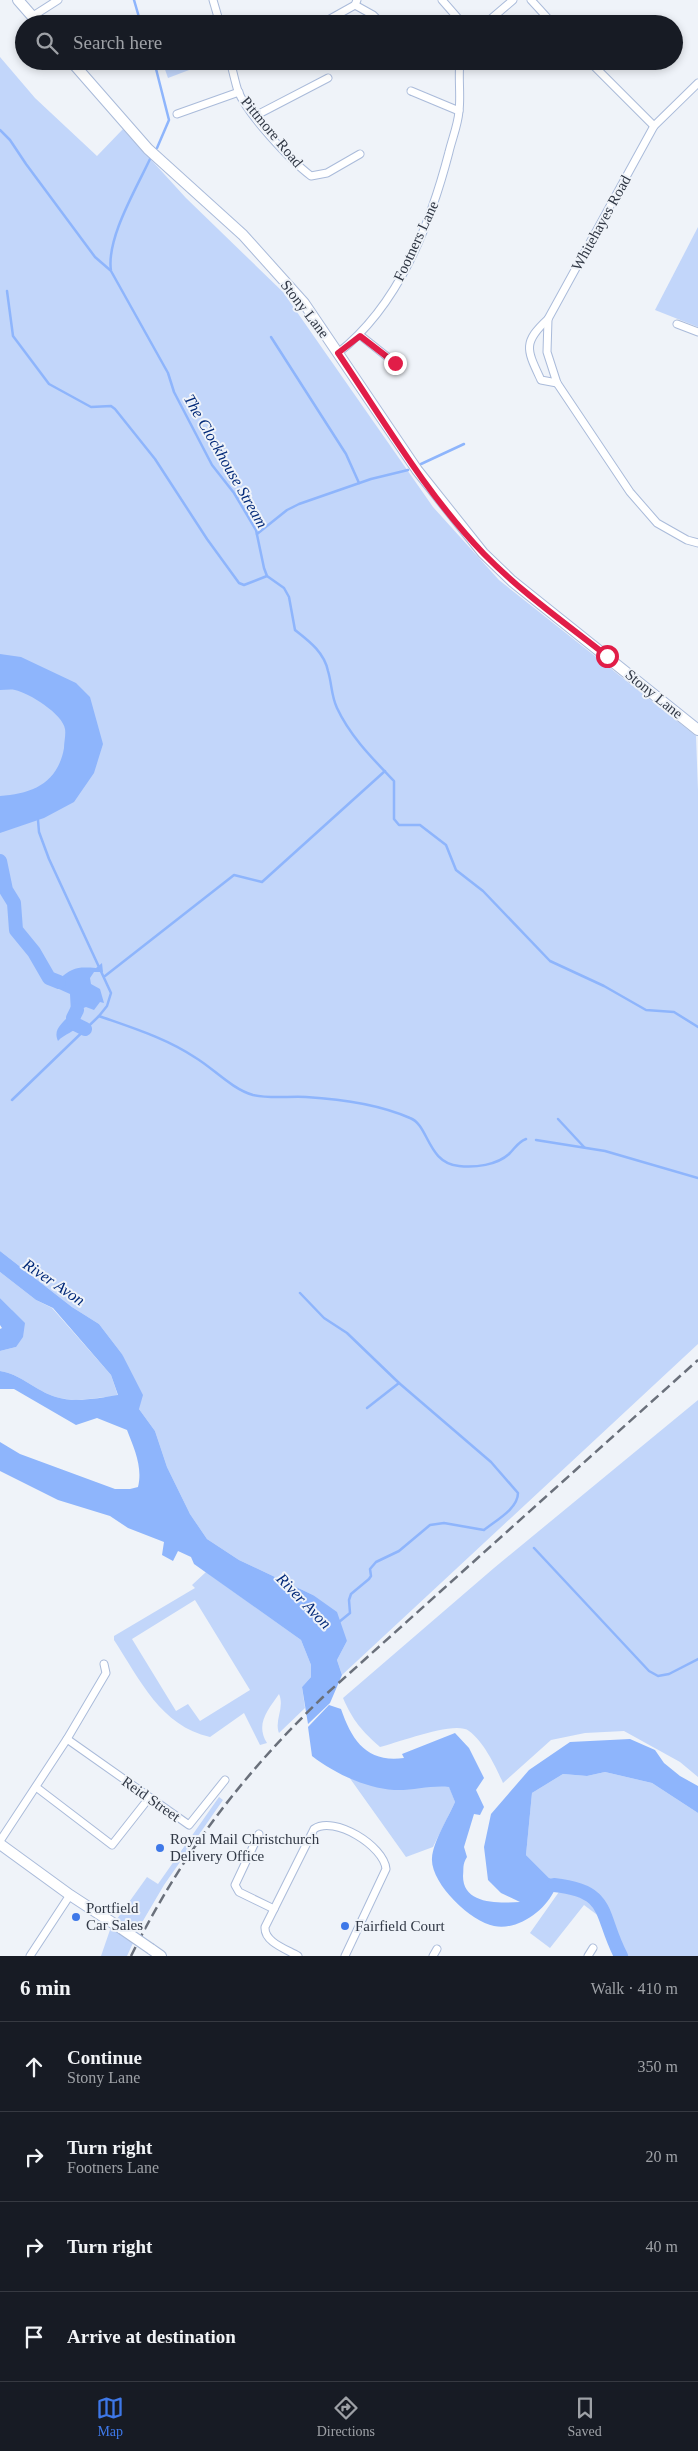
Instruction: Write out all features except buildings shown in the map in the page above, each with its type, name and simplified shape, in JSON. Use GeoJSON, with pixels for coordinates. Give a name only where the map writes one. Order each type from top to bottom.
{"type":"FeatureCollection","features":[{"type":"Feature","properties":{"kind":"main road"},"geometry":{"type":"LineString","coordinates":[[18,0],[32,15]]}},
{"type":"Feature","properties":{"kind":"main road","name":"Stony Lane"},"geometry":{"type":"LineString","coordinates":[[79,70],[148,149],[243,235],[304,303],[417,470],[483,553],[512,581],[698,730]]}},
{"type":"Feature","properties":{"kind":"main road"},"geometry":{"type":"LineString","coordinates":[[0,1842],[70,1896],[160,1956]]}},
{"type":"Feature","properties":{"kind":"street"},"geometry":{"type":"LineString","coordinates":[[42,15],[58,0]]}},
{"type":"Feature","properties":{"kind":"street"},"geometry":{"type":"LineString","coordinates":[[213,0],[217,15]]}},
{"type":"Feature","properties":{"kind":"street"},"geometry":{"type":"LineString","coordinates":[[442,0],[455,15]]}},
{"type":"Feature","properties":{"kind":"street"},"geometry":{"type":"LineString","coordinates":[[496,15],[513,0]]}},
{"type":"Feature","properties":{"kind":"street"},"geometry":{"type":"LineString","coordinates":[[531,0],[545,15]]}},
{"type":"Feature","properties":{"kind":"street"},"geometry":{"type":"LineString","coordinates":[[336,15],[356,2],[373,15]]}},
{"type":"Feature","properties":{"kind":"street","name":"Pittmore Road"},"geometry":{"type":"LineString","coordinates":[[233,70],[239,92],[255,116],[295,164],[311,176],[327,173],[360,154]]}},
{"type":"Feature","properties":{"kind":"street","name":"Footners Lane"},"geometry":{"type":"LineString","coordinates":[[338,353],[360,336],[406,268],[438,194],[459,111],[460,70]]}},
{"type":"Feature","properties":{"kind":"street"},"geometry":{"type":"LineString","coordinates":[[598,70],[654,126]]}},
{"type":"Feature","properties":{"kind":"street"},"geometry":{"type":"LineString","coordinates":[[255,116],[328,78]]}},
{"type":"Feature","properties":{"kind":"street","name":"Whitehayes Road"},"geometry":{"type":"LineString","coordinates":[[557,383],[540,380],[529,354],[532,334],[548,319],[654,126],[698,83]]}},
{"type":"Feature","properties":{"kind":"street"},"geometry":{"type":"LineString","coordinates":[[411,91],[459,111]]}},
{"type":"Feature","properties":{"kind":"street"},"geometry":{"type":"LineString","coordinates":[[177,114],[239,92]]}},
{"type":"Feature","properties":{"kind":"street","name":"Whitehayes Road"},"geometry":{"type":"LineString","coordinates":[[548,319],[547,352],[557,383],[630,492],[657,523],[687,540],[698,543]]}},
{"type":"Feature","properties":{"kind":"street"},"geometry":{"type":"LineString","coordinates":[[677,324],[698,332]]}},
{"type":"Feature","properties":{"kind":"street"},"geometry":{"type":"LineString","coordinates":[[360,336],[395,363]]}},
{"type":"Feature","properties":{"kind":"street"},"geometry":{"type":"LineString","coordinates":[[0,1842],[67,1739],[106,1672],[104,1664]]}},
{"type":"Feature","properties":{"kind":"street","name":"Reid Street"},"geometry":{"type":"LineString","coordinates":[[67,1739],[189,1825],[225,1780]]}},
{"type":"Feature","properties":{"kind":"street"},"geometry":{"type":"LineString","coordinates":[[36,1787],[112,1845],[149,1798]]}},
{"type":"Feature","properties":{"kind":"street"},"geometry":{"type":"LineString","coordinates":[[297,1956],[268,1939],[265,1934],[265,1927],[314,1829],[319,1825],[327,1825],[350,1832],[366,1840],[386,1862],[386,1869],[345,1956]]}},
{"type":"Feature","properties":{"kind":"street"},"geometry":{"type":"LineString","coordinates":[[259,1834],[235,1884],[239,1892],[274,1909]]}},
{"type":"Feature","properties":{"kind":"street"},"geometry":{"type":"LineString","coordinates":[[30,1956],[70,1896]]}},
{"type":"Feature","properties":{"kind":"street"},"geometry":{"type":"LineString","coordinates":[[588,1956],[593,1948]]}},
{"type":"Feature","properties":{"kind":"shaded area"},"geometry":{"type":"Polygon","coordinates":[[[0,57],[35,98],[97,156],[123,129],[186,198],[283,292],[433,507],[499,580],[696,736],[698,790],[698,1344],[342,1675],[337,1660],[347,1641],[313,1595],[239,1560],[207,1539],[190,1514],[167,1467],[155,1431],[139,1409],[122,1354],[99,1324],[72,1307],[0,1251],[0,57]]]}},
{"type":"Feature","properties":{"kind":"shaded area"},"geometry":{"type":"Polygon","coordinates":[[[165,70],[189,70],[168,78],[165,70]]]}},
{"type":"Feature","properties":{"kind":"shaded area"},"geometry":{"type":"Polygon","coordinates":[[[698,227],[698,327],[655,310],[698,227]]]}},
{"type":"Feature","properties":{"kind":"shaded area"},"geometry":{"type":"Polygon","coordinates":[[[0,1272],[36,1300],[52,1308],[111,1375],[118,1396],[79,1400],[64,1399],[49,1394],[15,1375],[0,1371],[0,1351],[16,1347],[12,1310],[0,1298],[0,1272]]]}},
{"type":"Feature","properties":{"kind":"shaded area"},"geometry":{"type":"Polygon","coordinates":[[[698,1400],[698,1777],[680,1762],[624,1731],[585,1733],[551,1740],[503,1783],[485,1748],[469,1731],[462,1728],[426,1733],[380,1747],[368,1736],[354,1719],[343,1698],[494,1568],[698,1400]]]}},
{"type":"Feature","properties":{"kind":"shaded area"},"geometry":{"type":"Polygon","coordinates":[[[206,1572],[301,1640],[311,1665],[311,1677],[302,1687],[305,1708],[279,1733],[278,1723],[281,1699],[279,1694],[264,1717],[262,1730],[267,1743],[260,1745],[244,1713],[210,1737],[178,1723],[153,1699],[114,1640],[114,1636],[195,1588],[192,1585],[206,1572]],[[195,1600],[132,1639],[176,1711],[188,1704],[200,1721],[250,1690],[195,1600]]]}},
{"type":"Feature","properties":{"kind":"shaded area"},"geometry":{"type":"Polygon","coordinates":[[[605,1772],[652,1783],[698,1813],[698,1956],[621,1956],[608,1923],[584,1905],[550,1948],[530,1933],[561,1889],[575,1890],[566,1882],[549,1878],[526,1855],[532,1793],[563,1774],[587,1776],[605,1772]]]}},
{"type":"Feature","properties":{"kind":"shaded area"},"geometry":{"type":"Polygon","coordinates":[[[349,1777],[377,1786],[449,1786],[455,1802],[433,1847],[406,1857],[349,1777]]]}},
{"type":"Feature","properties":{"kind":"shaded area"},"geometry":{"type":"Polygon","coordinates":[[[219,1797],[223,1800],[164,1885],[137,1931],[117,1919],[147,1877],[158,1884],[219,1797]]]}},
{"type":"Feature","properties":{"kind":"shaded area"},"geometry":{"type":"Polygon","coordinates":[[[111,1927],[133,1943],[127,1956],[101,1956],[111,1927]]]}},
{"type":"Feature","properties":{"kind":"water"},"geometry":{"type":"Polygon","coordinates":[[[0,654],[21,657],[76,683],[90,697],[103,744],[94,773],[74,802],[44,818],[0,833],[0,796],[23,793],[50,778],[61,760],[65,729],[63,723],[52,711],[36,700],[21,692],[0,690],[0,654]]]}},
{"type":"Feature","properties":{"kind":"water"},"geometry":{"type":"Polygon","coordinates":[[[102,963],[103,972],[94,972],[90,978],[91,984],[100,989],[104,1003],[100,1002],[94,1010],[86,1007],[81,1009],[77,1016],[80,1025],[58,1041],[58,1029],[71,1013],[70,994],[50,985],[43,973],[48,972],[58,980],[72,970],[96,968],[102,963]]]}},
{"type":"Feature","properties":{"kind":"water"},"geometry":{"type":"Polygon","coordinates":[[[0,1251],[72,1307],[99,1324],[122,1354],[143,1395],[139,1409],[155,1431],[167,1467],[190,1514],[207,1539],[239,1560],[313,1595],[337,1612],[347,1641],[337,1660],[342,1675],[330,1703],[308,1724],[302,1687],[311,1677],[311,1665],[301,1640],[194,1564],[191,1557],[178,1551],[173,1561],[162,1555],[164,1542],[128,1528],[110,1516],[58,1500],[0,1471],[0,1442],[20,1454],[115,1489],[138,1487],[139,1480],[139,1465],[127,1430],[97,1418],[76,1425],[14,1389],[0,1389],[0,1371],[15,1375],[49,1394],[63,1399],[87,1399],[118,1395],[111,1375],[53,1308],[36,1300],[0,1272],[0,1251]]]}},
{"type":"Feature","properties":{"kind":"water"},"geometry":{"type":"Polygon","coordinates":[[[0,1298],[25,1323],[23,1337],[16,1347],[0,1351],[0,1329],[2,1328],[0,1325],[0,1298]]]}},
{"type":"Feature","properties":{"kind":"water"},"geometry":{"type":"Polygon","coordinates":[[[329,1705],[341,1709],[356,1740],[371,1753],[380,1757],[391,1759],[404,1758],[402,1754],[455,1733],[469,1748],[484,1778],[476,1790],[484,1807],[480,1815],[474,1814],[464,1847],[467,1857],[463,1876],[469,1892],[475,1897],[484,1900],[520,1902],[501,1893],[488,1880],[484,1847],[491,1814],[529,1770],[570,1742],[630,1739],[655,1750],[664,1763],[680,1776],[698,1786],[698,1813],[652,1783],[605,1772],[587,1776],[563,1774],[532,1793],[526,1855],[549,1878],[566,1882],[576,1890],[555,1889],[545,1904],[530,1917],[512,1925],[494,1926],[474,1917],[454,1900],[438,1879],[433,1868],[432,1858],[435,1845],[455,1802],[449,1787],[401,1790],[383,1789],[350,1779],[312,1756],[308,1727],[329,1705]]]}},
{"type":"Feature","properties":{"kind":"waterway","name":"The Clockhouse Stream"},"geometry":{"type":"LineString","coordinates":[[134,0],[138,15]]}},
{"type":"Feature","properties":{"kind":"waterway","name":"The Clockhouse Stream"},"geometry":{"type":"LineString","coordinates":[[156,70],[169,120],[157,148]]}},
{"type":"Feature","properties":{"kind":"waterway"},"geometry":{"type":"LineString","coordinates":[[0,130],[10,140],[95,257],[110,270]]}},
{"type":"Feature","properties":{"kind":"waterway","name":"The Clockhouse Stream"},"geometry":{"type":"LineString","coordinates":[[150,159],[117,229],[113,244],[111,271],[168,373],[174,392],[212,465],[234,493],[256,530],[267,576],[284,588],[289,597],[295,630],[306,638],[323,658],[335,703],[342,718],[362,746],[394,781],[394,819],[399,825],[420,825],[446,845],[456,870],[483,891],[550,961],[604,986],[646,1010],[674,1012],[698,1027]]}},
{"type":"Feature","properties":{"kind":"waterway"},"geometry":{"type":"LineString","coordinates":[[7,291],[13,336],[49,384],[91,407],[111,406],[115,409],[155,459],[207,539],[239,583],[244,585],[267,576]]}},
{"type":"Feature","properties":{"kind":"waterway"},"geometry":{"type":"LineString","coordinates":[[271,337],[346,454],[359,483]]}},
{"type":"Feature","properties":{"kind":"waterway"},"geometry":{"type":"LineString","coordinates":[[421,464],[464,444]]}},
{"type":"Feature","properties":{"kind":"waterway"},"geometry":{"type":"LineString","coordinates":[[257,534],[287,510],[299,504],[371,479],[408,470]]}},
{"type":"Feature","properties":{"kind":"waterway"},"geometry":{"type":"LineString","coordinates":[[105,976],[234,875],[262,882],[385,771]]}},
{"type":"Feature","properties":{"kind":"waterway"},"geometry":{"type":"LineString","coordinates":[[12,1100],[99,1016],[107,1006],[111,993],[49,859],[39,832],[38,820]]}},
{"type":"Feature","properties":{"kind":"waterway","name":"River Avon"},"geometry":{"type":"LineString","coordinates":[[0,861],[6,890],[14,903],[16,930],[34,952],[49,978],[59,982]]}},
{"type":"Feature","properties":{"kind":"waterway","name":"River Avon"},"geometry":{"type":"LineString","coordinates":[[77,1010],[73,1018],[75,1024],[85,1029]]}},
{"type":"Feature","properties":{"kind":"waterway"},"geometry":{"type":"LineString","coordinates":[[99,1016],[149,1034],[185,1051],[238,1088],[253,1095],[333,1099],[385,1109],[410,1118],[421,1128],[434,1151],[448,1163],[472,1167],[486,1165],[504,1158],[519,1143],[526,1139]]}},
{"type":"Feature","properties":{"kind":"waterway"},"geometry":{"type":"LineString","coordinates":[[558,1119],[584,1147]]}},
{"type":"Feature","properties":{"kind":"waterway"},"geometry":{"type":"LineString","coordinates":[[536,1140],[605,1151],[698,1178]]}},
{"type":"Feature","properties":{"kind":"waterway"},"geometry":{"type":"LineString","coordinates":[[300,1293],[324,1318],[347,1333],[399,1383],[491,1462],[518,1493],[517,1499],[510,1509],[484,1530],[444,1523],[430,1525],[399,1551],[376,1562],[370,1569],[371,1576],[369,1579],[351,1594],[349,1600],[350,1613],[339,1622]]}},
{"type":"Feature","properties":{"kind":"waterway"},"geometry":{"type":"LineString","coordinates":[[367,1408],[399,1383]]}},
{"type":"Feature","properties":{"kind":"waterway"},"geometry":{"type":"LineString","coordinates":[[534,1548],[649,1671],[658,1676],[669,1674],[698,1659]]}},
{"type":"Feature","properties":{"kind":"waterway"},"geometry":{"type":"LineString","coordinates":[[554,1885],[573,1888],[595,1899],[601,1907],[621,1956]]}},
{"type":"Feature","properties":{"kind":"railway"},"geometry":{"type":"LineString","coordinates":[[131,1956],[150,1919],[192,1850],[240,1787],[294,1726],[323,1697],[698,1360]]}},
{"type":"Feature","properties":{"kind":"place","name":"Royal Mail Christchurch Delivery Office"},"geometry":{"type":"Point","coordinates":[160,1848]}},
{"type":"Feature","properties":{"kind":"place","name":"Portfield Car Sales"},"geometry":{"type":"Point","coordinates":[76,1917]}},
{"type":"Feature","properties":{"kind":"place","name":"Fairfield Court"},"geometry":{"type":"Point","coordinates":[345,1926]}},
{"type":"Feature","properties":{"kind":"route"},"geometry":{"type":"LineString","coordinates":[[395,363],[360,336],[338,353],[417,470],[452,517],[483,553],[512,581],[607,656]]}}]}
